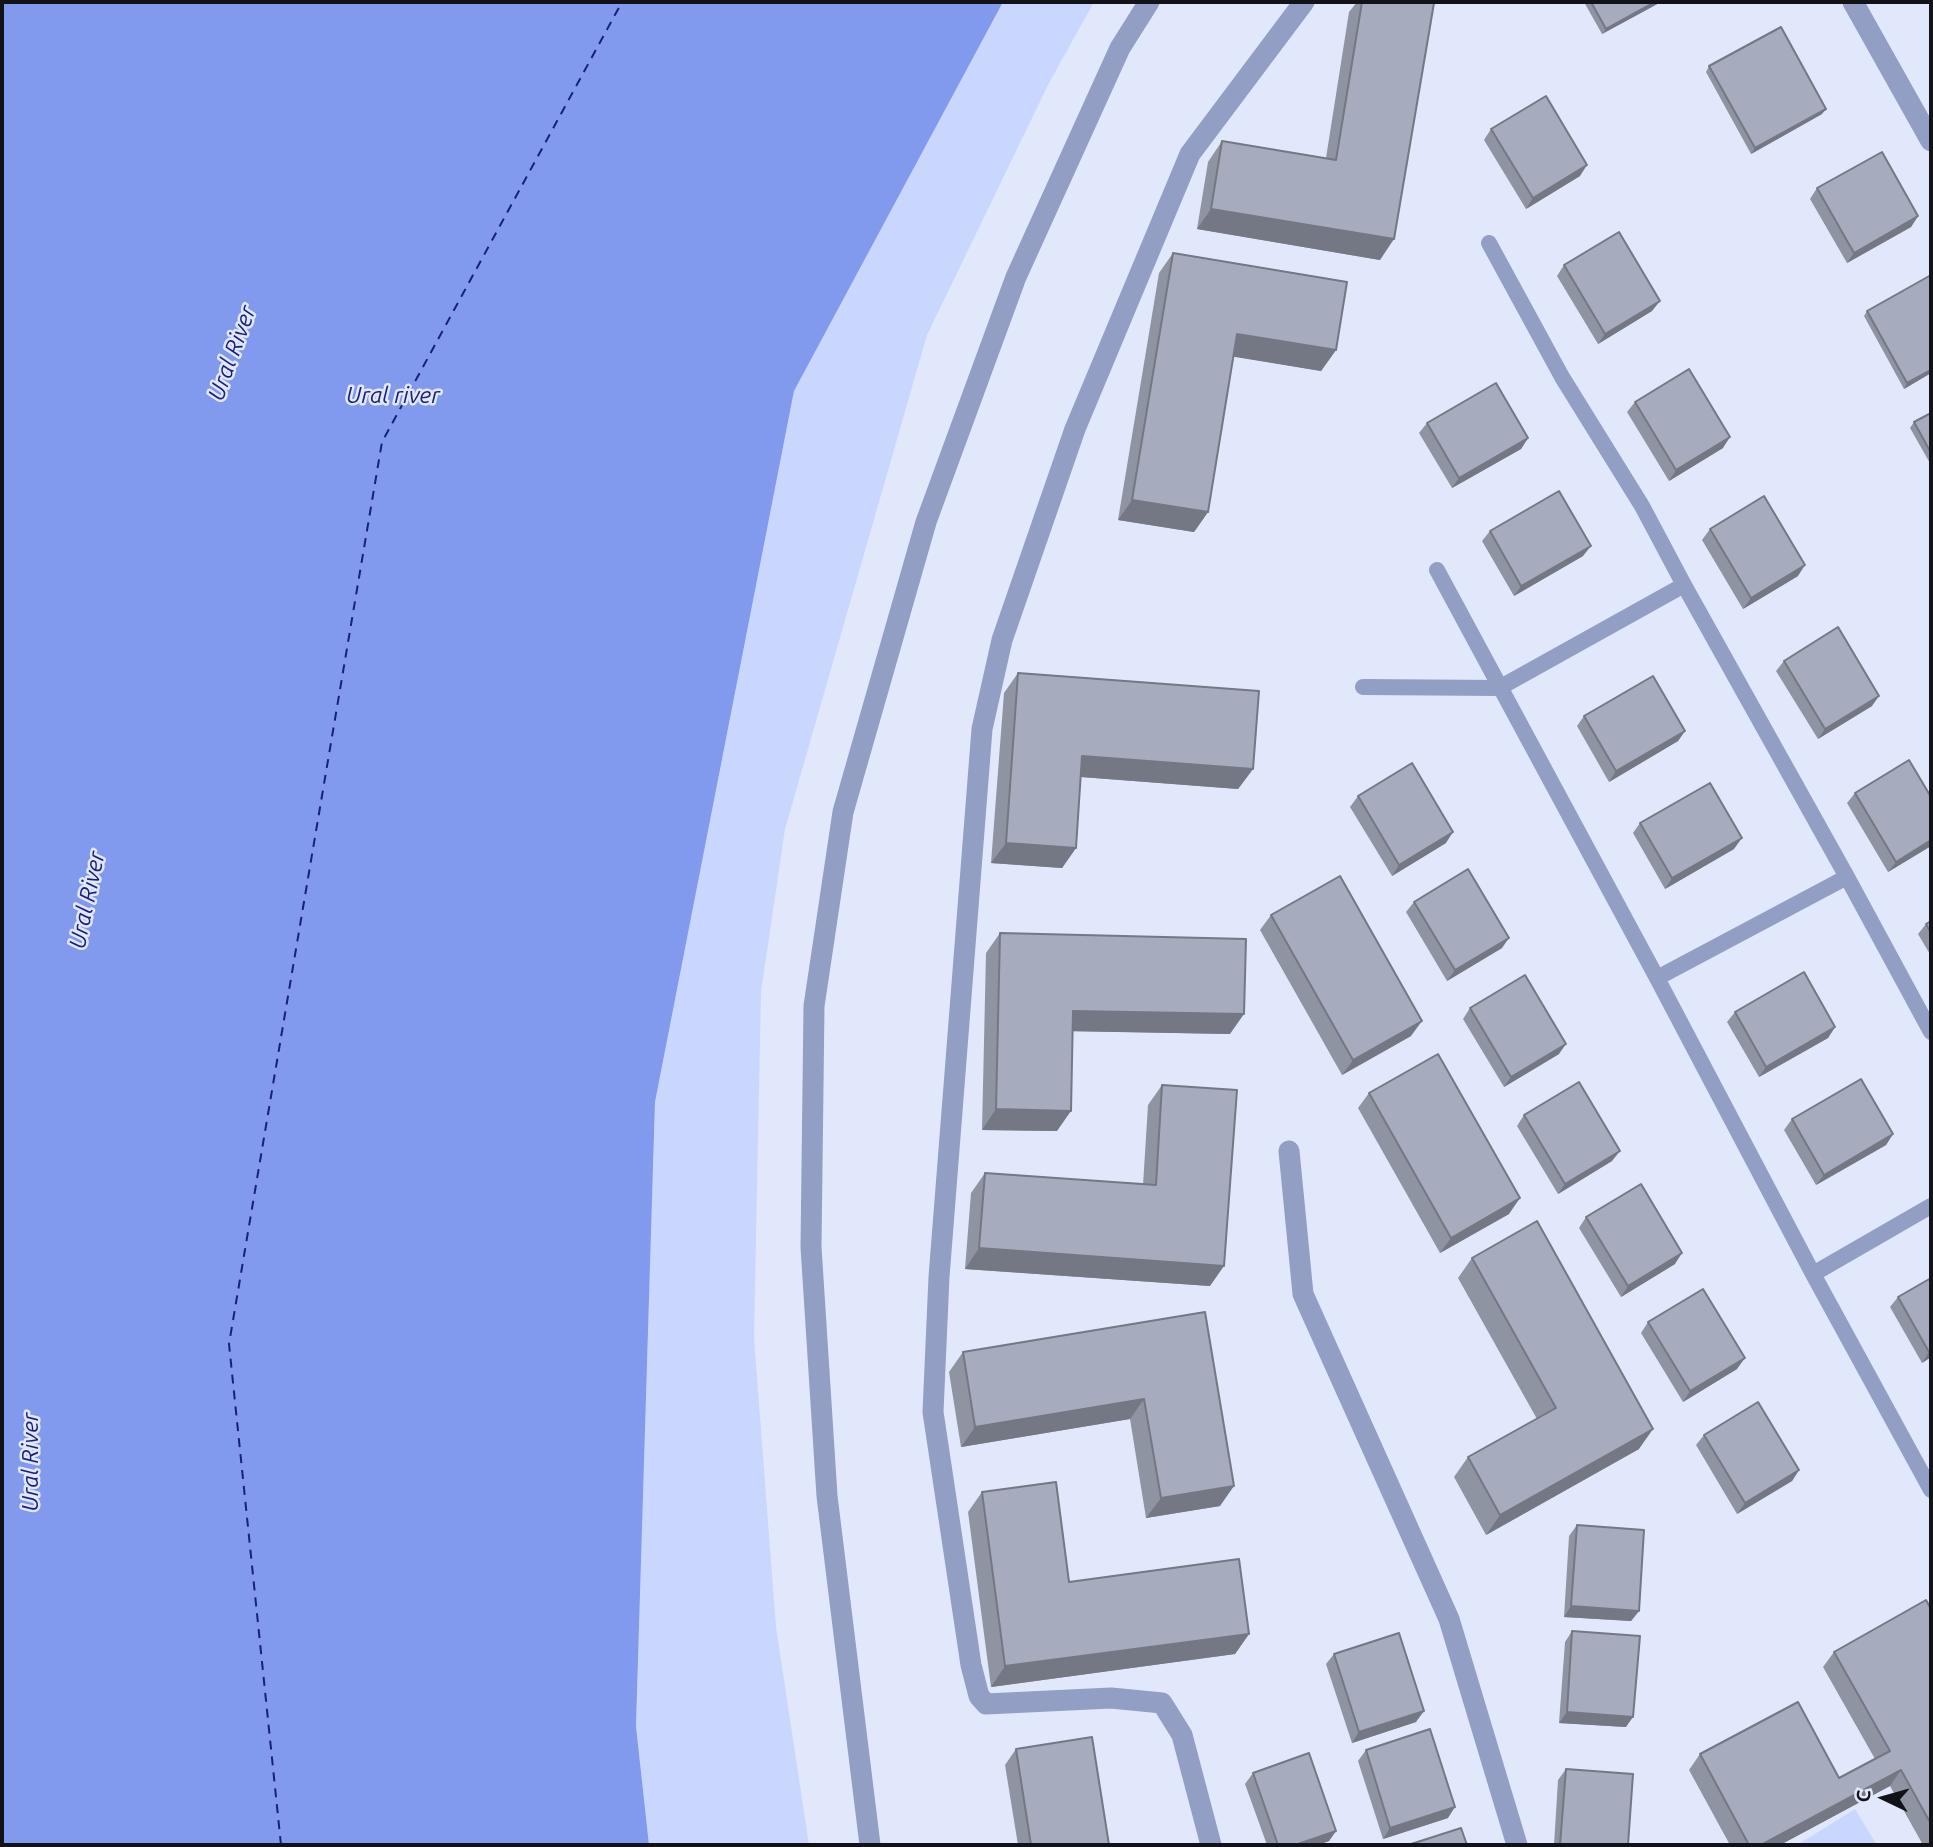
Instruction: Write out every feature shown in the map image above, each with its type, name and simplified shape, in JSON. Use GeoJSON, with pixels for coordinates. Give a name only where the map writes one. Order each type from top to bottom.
{"type":"FeatureCollection","features":[{"type":"Feature","properties":{"kind":"street"},"geometry":{"type":"LineString","coordinates":[[870,1845],[827,1496],[811,1247],[814,1006],[837,851],[843,812],[926,522],[1016,277],[1121,48],[1149,2]]}},
{"type":"Feature","properties":{"kind":"street"},"geometry":{"type":"LineString","coordinates":[[1211,1845],[1182,1735],[1163,1703],[1111,1698],[986,1704],[979,1696],[971,1665],[933,1412],[938,1291],[982,729],[1002,639],[1075,429],[1191,155],[1304,2]]}},
{"type":"Feature","properties":{"kind":"street"},"geometry":{"type":"LineString","coordinates":[[1853,2],[1931,141]]}},
{"type":"Feature","properties":{"kind":"street"},"geometry":{"type":"LineString","coordinates":[[1289,1151],[1303,1294],[1449,1619],[1517,1845]]}},
{"type":"Feature","properties":{"kind":"lane"},"geometry":{"type":"LineString","coordinates":[[1489,243],[1562,377],[1642,506],[1931,1032]]}},
{"type":"Feature","properties":{"kind":"lane"},"geometry":{"type":"LineString","coordinates":[[1437,570],[1657,978],[1813,1275],[1931,1490]]}},
{"type":"Feature","properties":{"kind":"lane"},"geometry":{"type":"LineString","coordinates":[[1363,687],[1499,688],[1684,585]]}},
{"type":"Feature","properties":{"kind":"lane"},"geometry":{"type":"LineString","coordinates":[[1657,978],[1847,877]]}},
{"type":"Feature","properties":{"kind":"lane"},"geometry":{"type":"LineString","coordinates":[[1813,1275],[1931,1206]]}},
{"type":"Feature","properties":{"kind":"shaded area"},"geometry":{"type":"Polygon","coordinates":[[[1003,2],[1094,2],[1049,83],[927,335],[785,829],[761,992],[754,1338],[776,1627],[809,1845],[649,1845],[636,1726],[655,1102],[794,391],[1003,2]]]}},
{"type":"Feature","properties":{"kind":"shaded area"},"geometry":{"type":"Polygon","coordinates":[[[1855,1809],[1877,1845],[1797,1845],[1855,1809]]]}},
{"type":"Feature","properties":{"kind":"water","name":"Ural river"},"geometry":{"type":"Polygon","coordinates":[[[2,2],[1003,2],[794,391],[655,1102],[636,1726],[649,1845],[2,1845],[2,2]]]}},
{"type":"Feature","properties":{"kind":"building"},"geometry":{"type":"Polygon","coordinates":[[[1362,2],[1434,3],[1394,239],[1211,209],[1222,141],[1336,160],[1362,2]]]}},
{"type":"Feature","properties":{"kind":"building"},"geometry":{"type":"Polygon","coordinates":[[[1591,2],[1655,2],[1606,29],[1591,2]]]}},
{"type":"Feature","properties":{"kind":"building"},"geometry":{"type":"Polygon","coordinates":[[[1781,27],[1826,109],[1755,148],[1709,66],[1781,27]]]}},
{"type":"Feature","properties":{"kind":"building"},"geometry":{"type":"Polygon","coordinates":[[[1546,96],[1587,165],[1533,198],[1491,129],[1546,96]]]}},
{"type":"Feature","properties":{"kind":"building"},"geometry":{"type":"Polygon","coordinates":[[[1882,152],[1918,216],[1854,253],[1817,188],[1882,152]]]}},
{"type":"Feature","properties":{"kind":"building"},"geometry":{"type":"Polygon","coordinates":[[[1619,232],[1660,301],[1605,334],[1564,265],[1619,232]]]}},
{"type":"Feature","properties":{"kind":"building"},"geometry":{"type":"Polygon","coordinates":[[[1173,253],[1347,282],[1336,350],[1237,334],[1208,512],[1132,500],[1173,253]]]}},
{"type":"Feature","properties":{"kind":"building"},"geometry":{"type":"Polygon","coordinates":[[[1931,275],[1931,370],[1907,383],[1867,311],[1931,275]]]}},
{"type":"Feature","properties":{"kind":"building"},"geometry":{"type":"Polygon","coordinates":[[[1689,369],[1730,437],[1676,470],[1635,402],[1689,369]]]}},
{"type":"Feature","properties":{"kind":"building"},"geometry":{"type":"Polygon","coordinates":[[[1496,383],[1528,438],[1459,478],[1427,423],[1496,383]]]}},
{"type":"Feature","properties":{"kind":"building"},"geometry":{"type":"Polygon","coordinates":[[[1931,413],[1931,453],[1914,422],[1931,413]]]}},
{"type":"Feature","properties":{"kind":"building"},"geometry":{"type":"Polygon","coordinates":[[[1559,491],[1591,546],[1521,586],[1490,531],[1559,491]]]}},
{"type":"Feature","properties":{"kind":"building"},"geometry":{"type":"Polygon","coordinates":[[[1764,496],[1805,565],[1751,598],[1710,529],[1764,496]]]}},
{"type":"Feature","properties":{"kind":"building"},"geometry":{"type":"Polygon","coordinates":[[[1838,627],[1879,696],[1825,729],[1784,661],[1838,627]]]}},
{"type":"Feature","properties":{"kind":"building"},"geometry":{"type":"Polygon","coordinates":[[[1018,673],[1259,691],[1253,769],[1082,756],[1076,848],[1006,843],[1018,673]]]}},
{"type":"Feature","properties":{"kind":"building"},"geometry":{"type":"Polygon","coordinates":[[[1653,676],[1685,731],[1616,771],[1584,716],[1653,676]]]}},
{"type":"Feature","properties":{"kind":"building"},"geometry":{"type":"Polygon","coordinates":[[[1909,760],[1931,797],[1931,840],[1896,862],[1855,793],[1909,760]]]}},
{"type":"Feature","properties":{"kind":"building"},"geometry":{"type":"Polygon","coordinates":[[[1412,763],[1453,832],[1399,865],[1358,796],[1412,763]]]}},
{"type":"Feature","properties":{"kind":"building"},"geometry":{"type":"Polygon","coordinates":[[[1710,783],[1742,838],[1672,878],[1640,823],[1710,783]]]}},
{"type":"Feature","properties":{"kind":"building"},"geometry":{"type":"Polygon","coordinates":[[[1468,869],[1509,938],[1455,970],[1414,902],[1468,869]]]}},
{"type":"Feature","properties":{"kind":"building"},"geometry":{"type":"Polygon","coordinates":[[[1340,876],[1422,1021],[1353,1060],[1271,915],[1340,876]]]}},
{"type":"Feature","properties":{"kind":"building"},"geometry":{"type":"Polygon","coordinates":[[[1000,933],[1246,939],[1244,1014],[1073,1011],[1071,1111],[996,1109],[1000,933]]]}},
{"type":"Feature","properties":{"kind":"building"},"geometry":{"type":"Polygon","coordinates":[[[1804,972],[1835,1027],[1766,1067],[1735,1012],[1804,972]]]}},
{"type":"Feature","properties":{"kind":"building"},"geometry":{"type":"Polygon","coordinates":[[[1525,975],[1566,1044],[1511,1077],[1470,1008],[1525,975]]]}},
{"type":"Feature","properties":{"kind":"building"},"geometry":{"type":"Polygon","coordinates":[[[1438,1054],[1520,1198],[1451,1238],[1369,1093],[1438,1054]]]}},
{"type":"Feature","properties":{"kind":"building"},"geometry":{"type":"Polygon","coordinates":[[[1861,1079],[1893,1134],[1824,1175],[1792,1119],[1861,1079]]]}},
{"type":"Feature","properties":{"kind":"building"},"geometry":{"type":"Polygon","coordinates":[[[1579,1082],[1620,1151],[1565,1184],[1524,1115],[1579,1082]]]}},
{"type":"Feature","properties":{"kind":"building"},"geometry":{"type":"Polygon","coordinates":[[[1162,1085],[1237,1090],[1224,1266],[979,1248],[985,1173],[1156,1185],[1162,1085]]]}},
{"type":"Feature","properties":{"kind":"building"},"geometry":{"type":"Polygon","coordinates":[[[1641,1184],[1682,1253],[1628,1286],[1586,1217],[1641,1184]]]}},
{"type":"Feature","properties":{"kind":"building"},"geometry":{"type":"Polygon","coordinates":[[[1537,1221],[1653,1429],[1500,1515],[1468,1457],[1556,1408],[1472,1258],[1537,1221]]]}},
{"type":"Feature","properties":{"kind":"building"},"geometry":{"type":"Polygon","coordinates":[[[1931,1278],[1931,1351],[1929,1352],[1898,1297],[1931,1278]]]}},
{"type":"Feature","properties":{"kind":"building"},"geometry":{"type":"Polygon","coordinates":[[[1703,1289],[1745,1358],[1690,1391],[1648,1322],[1703,1289]]]}},
{"type":"Feature","properties":{"kind":"building"},"geometry":{"type":"Polygon","coordinates":[[[1205,1312],[1234,1486],[1161,1498],[1144,1399],[975,1427],[963,1352],[1205,1312]]]}},
{"type":"Feature","properties":{"kind":"building"},"geometry":{"type":"Polygon","coordinates":[[[1758,1402],[1799,1470],[1745,1503],[1704,1435],[1758,1402]]]}},
{"type":"Feature","properties":{"kind":"building"},"geometry":{"type":"Polygon","coordinates":[[[1056,1482],[1069,1582],[1239,1559],[1249,1634],[1005,1666],[982,1492],[1056,1482]]]}},
{"type":"Feature","properties":{"kind":"building"},"geometry":{"type":"Polygon","coordinates":[[[1577,1525],[1644,1530],[1639,1611],[1571,1606],[1577,1525]]]}},
{"type":"Feature","properties":{"kind":"building"},"geometry":{"type":"Polygon","coordinates":[[[1926,1600],[1931,1609],[1931,1824],[1901,1770],[1761,1845],[1749,1845],[1700,1754],[1798,1702],[1839,1778],[1890,1751],[1834,1652],[1926,1600]]]}},
{"type":"Feature","properties":{"kind":"building"},"geometry":{"type":"Polygon","coordinates":[[[1572,1631],[1640,1636],[1633,1717],[1567,1712],[1572,1631]]]}},
{"type":"Feature","properties":{"kind":"building"},"geometry":{"type":"Polygon","coordinates":[[[1399,1633],[1424,1711],[1359,1732],[1334,1654],[1399,1633]]]}},
{"type":"Feature","properties":{"kind":"building"},"geometry":{"type":"Polygon","coordinates":[[[1430,1729],[1455,1807],[1390,1828],[1366,1750],[1430,1729]]]}},
{"type":"Feature","properties":{"kind":"building"},"geometry":{"type":"Polygon","coordinates":[[[1092,1737],[1109,1845],[1031,1845],[1016,1749],[1092,1737]]]}},
{"type":"Feature","properties":{"kind":"building"},"geometry":{"type":"Polygon","coordinates":[[[1309,1753],[1336,1831],[1295,1845],[1278,1845],[1253,1773],[1309,1753]]]}},
{"type":"Feature","properties":{"kind":"building"},"geometry":{"type":"Polygon","coordinates":[[[1566,1769],[1633,1774],[1628,1845],[1560,1845],[1566,1769]]]}},
{"type":"Feature","properties":{"kind":"building"},"geometry":{"type":"Polygon","coordinates":[[[1461,1828],[1467,1845],[1408,1845],[1461,1828]]]}},
{"type":"Feature","properties":{"kind":"ferry route"},"geometry":{"type":"LineString","coordinates":[[281,1845],[229,1344],[382,442],[622,2]]}},
{"type":"Feature","properties":{"kind":"water label","name":"Ural River"},"geometry":{"type":"Point","coordinates":[232,353]}},
{"type":"Feature","properties":{"kind":"water label","name":"Ural River"},"geometry":{"type":"Point","coordinates":[87,900]}},
{"type":"Feature","properties":{"kind":"water label","name":"Ural River"},"geometry":{"type":"Point","coordinates":[30,1462]}}]}
